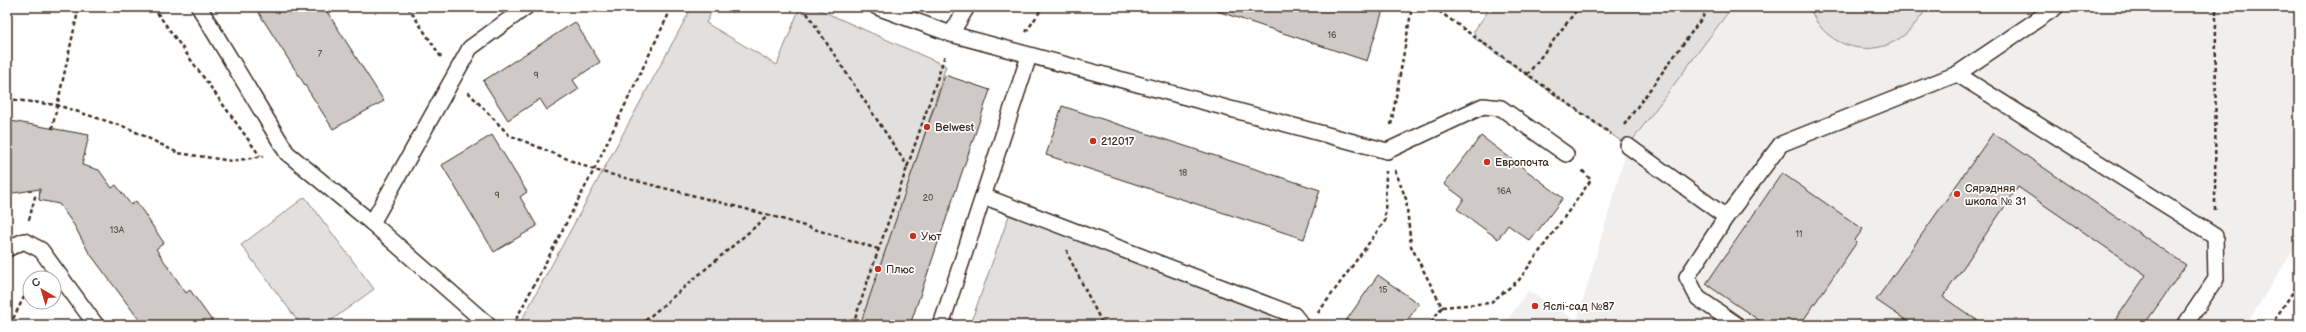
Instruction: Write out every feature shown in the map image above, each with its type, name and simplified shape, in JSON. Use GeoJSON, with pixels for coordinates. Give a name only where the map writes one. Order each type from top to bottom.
{"type":"FeatureCollection","features":[{"type":"Feature","properties":{"kind":"lane"},"geometry":{"type":"LineString","coordinates":[[199,7],[287,153],[372,223],[488,325]]}},
{"type":"Feature","properties":{"kind":"lane"},"geometry":{"type":"LineString","coordinates":[[372,223],[470,48],[526,7]]}},
{"type":"Feature","properties":{"kind":"lane"},"geometry":{"type":"LineString","coordinates":[[877,7],[951,34],[1028,56],[1387,151],[1483,106],[1501,108],[1566,154]]}},
{"type":"Feature","properties":{"kind":"lane"},"geometry":{"type":"LineString","coordinates":[[951,34],[967,7]]}},
{"type":"Feature","properties":{"kind":"lane"},"geometry":{"type":"LineString","coordinates":[[1738,325],[1698,298],[1687,276],[1726,217],[1781,144],[1957,74],[2056,7]]}},
{"type":"Feature","properties":{"kind":"lane"},"geometry":{"type":"LineString","coordinates":[[941,325],[1028,56]]}},
{"type":"Feature","properties":{"kind":"lane"},"geometry":{"type":"LineString","coordinates":[[1957,74],[2215,236],[2216,279],[2185,325]]}},
{"type":"Feature","properties":{"kind":"lane"},"geometry":{"type":"LineString","coordinates":[[1628,146],[1726,217]]}},
{"type":"Feature","properties":{"kind":"lane"},"geometry":{"type":"LineString","coordinates":[[983,196],[1294,315],[1308,322]]}},
{"type":"Feature","properties":{"kind":"lane"},"geometry":{"type":"LineString","coordinates":[[7,249],[24,241],[40,250],[96,325]]}},
{"type":"Feature","properties":{"kind":"path"},"geometry":{"type":"LineString","coordinates":[[52,128],[79,7]]}},
{"type":"Feature","properties":{"kind":"path"},"geometry":{"type":"LineString","coordinates":[[153,7],[260,156]]}},
{"type":"Feature","properties":{"kind":"path"},"geometry":{"type":"LineString","coordinates":[[408,7],[454,77],[509,135],[594,170],[769,215],[878,249]]}},
{"type":"Feature","properties":{"kind":"path"},"geometry":{"type":"LineString","coordinates":[[512,325],[594,170],[672,7]]}},
{"type":"Feature","properties":{"kind":"path"},"geometry":{"type":"LineString","coordinates":[[803,7],[908,167]]}},
{"type":"Feature","properties":{"kind":"path"},"geometry":{"type":"LineString","coordinates":[[1014,51],[1043,7]]}},
{"type":"Feature","properties":{"kind":"path"},"geometry":{"type":"LineString","coordinates":[[1308,322],[1385,221],[1387,151],[1412,7]]}},
{"type":"Feature","properties":{"kind":"path"},"geometry":{"type":"LineString","coordinates":[[1433,7],[1628,146]]}},
{"type":"Feature","properties":{"kind":"path"},"geometry":{"type":"LineString","coordinates":[[1527,75],[1579,7]]}},
{"type":"Feature","properties":{"kind":"path"},"geometry":{"type":"LineString","coordinates":[[1615,137],[1710,7]]}},
{"type":"Feature","properties":{"kind":"path"},"geometry":{"type":"LineString","coordinates":[[2215,236],[2216,7]]}},
{"type":"Feature","properties":{"kind":"path"},"geometry":{"type":"LineString","coordinates":[[853,325],[878,249],[908,167],[951,34]]}},
{"type":"Feature","properties":{"kind":"path"},"geometry":{"type":"LineString","coordinates":[[7,99],[58,105],[128,128],[178,153],[232,161],[287,153]]}},
{"type":"Feature","properties":{"kind":"path"},"geometry":{"type":"LineString","coordinates":[[1387,151],[1406,198],[1411,246],[1442,307]]}},
{"type":"Feature","properties":{"kind":"path"},"geometry":{"type":"LineString","coordinates":[[1429,325],[1442,307],[1490,302],[1519,280],[1591,180],[1566,154]]}},
{"type":"Feature","properties":{"kind":"path"},"geometry":{"type":"LineString","coordinates":[[24,241],[36,194]]}},
{"type":"Feature","properties":{"kind":"path"},"geometry":{"type":"LineString","coordinates":[[640,325],[769,215]]}},
{"type":"Feature","properties":{"kind":"path"},"geometry":{"type":"LineString","coordinates":[[1067,228],[1068,255],[1103,325]]}},
{"type":"Feature","properties":{"kind":"path"},"geometry":{"type":"LineString","coordinates":[[2271,325],[2299,283]]}},
{"type":"Feature","properties":{"kind":"path"},"geometry":{"type":"LineString","coordinates":[[10,325],[22,301]]}},
{"type":"Feature","properties":{"kind":"shaded area"},"geometry":{"type":"Polygon","coordinates":[[[692,7],[714,7],[706,23],[777,65],[800,7],[813,7],[946,66],[865,325],[519,325],[692,7]]]}},
{"type":"Feature","properties":{"kind":"shaded area"},"geometry":{"type":"Polygon","coordinates":[[[1491,7],[1732,7],[1628,146],[1474,38],[1474,31],[1491,7]]]}},
{"type":"Feature","properties":{"kind":"shaded area","name":"Сярэдняя школа № 31"},"geometry":{"type":"Polygon","coordinates":[[[1732,7],[2299,7],[2299,241],[2246,325],[1504,325],[1528,291],[1577,321],[1628,146],[1732,7]]]}},
{"type":"Feature","properties":{"kind":"shaded area"},"geometry":{"type":"Polygon","coordinates":[[[1810,7],[1928,7],[1906,34],[1897,40],[1884,46],[1858,48],[1833,39],[1815,20],[1810,7]]]}},
{"type":"Feature","properties":{"kind":"shaded area"},"geometry":{"type":"Polygon","coordinates":[[[305,197],[374,289],[325,325],[301,325],[241,245],[305,197]]]}},
{"type":"Feature","properties":{"kind":"shaded area"},"geometry":{"type":"Polygon","coordinates":[[[1012,207],[1247,294],[1278,325],[970,325],[1012,207]]]}},
{"type":"Feature","properties":{"kind":"building"},"geometry":{"type":"Polygon","coordinates":[[[255,7],[324,7],[384,101],[333,129],[255,7]]]}},
{"type":"Feature","properties":{"kind":"building"},"geometry":{"type":"Polygon","coordinates":[[[1217,7],[1384,7],[1367,61],[1217,11],[1217,7]]]}},
{"type":"Feature","properties":{"kind":"building"},"geometry":{"type":"Polygon","coordinates":[[[575,22],[600,62],[573,80],[579,89],[547,110],[540,99],[508,120],[483,81],[575,22]]]}},
{"type":"Feature","properties":{"kind":"building"},"geometry":{"type":"Polygon","coordinates":[[[945,75],[990,90],[910,325],[860,325],[945,75]]]}},
{"type":"Feature","properties":{"kind":"building"},"geometry":{"type":"Polygon","coordinates":[[[1062,106],[1320,190],[1304,239],[1046,155],[1062,106]]]}},
{"type":"Feature","properties":{"kind":"building"},"geometry":{"type":"Polygon","coordinates":[[[11,121],[89,135],[82,165],[99,170],[112,188],[116,185],[131,205],[136,201],[164,243],[156,249],[186,293],[190,290],[215,325],[143,325],[88,251],[74,225],[59,204],[39,200],[40,189],[7,194],[7,140],[11,121]]]}},
{"type":"Feature","properties":{"kind":"building"},"geometry":{"type":"Polygon","coordinates":[[[1993,133],[2186,265],[2144,325],[2112,325],[2146,275],[2018,187],[1943,297],[1984,325],[1913,325],[1876,300],[1993,133]]]}},
{"type":"Feature","properties":{"kind":"building"},"geometry":{"type":"Polygon","coordinates":[[[492,135],[527,192],[520,197],[537,226],[494,252],[442,165],[492,135]]]}},
{"type":"Feature","properties":{"kind":"building"},"geometry":{"type":"Polygon","coordinates":[[[1481,136],[1563,198],[1530,241],[1508,225],[1498,239],[1457,209],[1464,199],[1444,184],[1481,136]]]}},
{"type":"Feature","properties":{"kind":"building"},"geometry":{"type":"Polygon","coordinates":[[[1782,173],[1863,229],[1855,240],[1857,242],[1800,325],[1766,325],[1706,284],[1782,173]]]}},
{"type":"Feature","properties":{"kind":"building"},"geometry":{"type":"Polygon","coordinates":[[[1378,275],[1419,304],[1404,325],[1343,325],[1378,275]]]}},
{"type":"Feature","properties":{"kind":"place","name":"Belwest"},"geometry":{"type":"Point","coordinates":[927,127]}},
{"type":"Feature","properties":{"kind":"place","name":"212017"},"geometry":{"type":"Point","coordinates":[1093,141]}},
{"type":"Feature","properties":{"kind":"place","name":"Европочта"},"geometry":{"type":"Point","coordinates":[1487,162]}},
{"type":"Feature","properties":{"kind":"place","name":"Сярэдняя школа № 31"},"geometry":{"type":"Point","coordinates":[1957,194]}},
{"type":"Feature","properties":{"kind":"place","name":"Уют"},"geometry":{"type":"Point","coordinates":[913,236]}},
{"type":"Feature","properties":{"kind":"place","name":"Плюс"},"geometry":{"type":"Point","coordinates":[878,269]}},
{"type":"Feature","properties":{"kind":"place","name":"Яслі-сад №87"},"geometry":{"type":"Point","coordinates":[1535,306]}}]}
